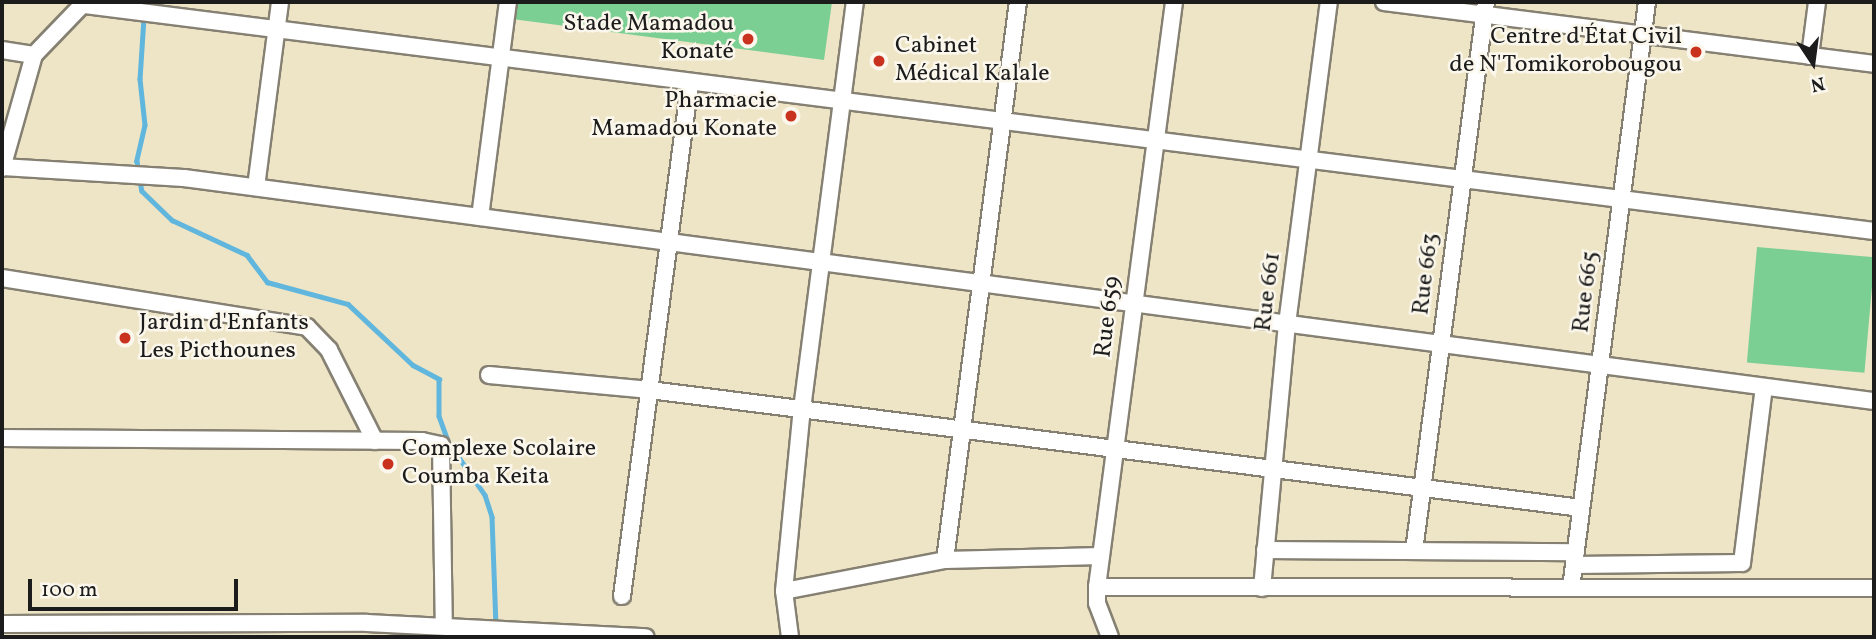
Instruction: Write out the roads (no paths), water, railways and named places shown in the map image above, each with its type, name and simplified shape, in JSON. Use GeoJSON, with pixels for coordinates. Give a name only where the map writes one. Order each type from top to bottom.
{"type":"FeatureCollection","features":[{"type":"Feature","properties":{"kind":"street"},"geometry":{"type":"LineString","coordinates":[[256,187],[280,2]]}},
{"type":"Feature","properties":{"kind":"street"},"geometry":{"type":"LineString","coordinates":[[480,217],[508,2]]}},
{"type":"Feature","properties":{"kind":"street"},"geometry":{"type":"LineString","coordinates":[[790,637],[784,591],[802,409],[855,2]]}},
{"type":"Feature","properties":{"kind":"street"},"geometry":{"type":"LineString","coordinates":[[945,560],[1018,2]]}},
{"type":"Feature","properties":{"kind":"street","name":"Rue 659"},"geometry":{"type":"LineString","coordinates":[[1110,637],[1097,603],[1097,587],[1174,2]]}},
{"type":"Feature","properties":{"kind":"street","name":"Rue 661"},"geometry":{"type":"LineString","coordinates":[[1262,588],[1287,324],[1329,2]]}},
{"type":"Feature","properties":{"kind":"street"},"geometry":{"type":"LineString","coordinates":[[1384,2],[1485,8],[1643,35],[1874,64]]}},
{"type":"Feature","properties":{"kind":"street","name":"Rue 665"},"geometry":{"type":"LineString","coordinates":[[1571,588],[1647,2]]}},
{"type":"Feature","properties":{"kind":"street"},"geometry":{"type":"LineString","coordinates":[[1810,56],[1817,2]]}},
{"type":"Feature","properties":{"kind":"street"},"geometry":{"type":"LineString","coordinates":[[1874,231],[276,30],[162,11],[133,12],[85,3],[34,55],[2,168],[256,187],[1874,401]]}},
{"type":"Feature","properties":{"kind":"street","name":"Rue 663"},"geometry":{"type":"LineString","coordinates":[[1413,551],[1485,8]]}},
{"type":"Feature","properties":{"kind":"street"},"geometry":{"type":"LineString","coordinates":[[2,50],[34,55]]}},
{"type":"Feature","properties":{"kind":"street"},"geometry":{"type":"LineString","coordinates":[[622,596],[690,82]]}},
{"type":"Feature","properties":{"kind":"street"},"geometry":{"type":"LineString","coordinates":[[2,278],[307,327],[330,350],[375,440]]}},
{"type":"Feature","properties":{"kind":"street"},"geometry":{"type":"LineString","coordinates":[[489,375],[650,390],[1581,508]]}},
{"type":"Feature","properties":{"kind":"street"},"geometry":{"type":"LineString","coordinates":[[1265,550],[1413,551],[1742,564],[1764,387]]}},
{"type":"Feature","properties":{"kind":"street"},"geometry":{"type":"LineString","coordinates":[[2,438],[375,440],[441,445],[443,626]]}},
{"type":"Feature","properties":{"kind":"street"},"geometry":{"type":"LineString","coordinates":[[784,591],[945,560],[1101,556]]}},
{"type":"Feature","properties":{"kind":"street"},"geometry":{"type":"LineString","coordinates":[[1097,587],[1874,588]]}},
{"type":"Feature","properties":{"kind":"street"},"geometry":{"type":"LineString","coordinates":[[2,624],[368,630],[443,626],[646,637]]}},
{"type":"Feature","properties":{"kind":"waterway"},"geometry":{"type":"LineString","coordinates":[[145,2],[140,79],[145,125],[137,161],[142,191],[172,220],[247,255],[267,282],[348,304],[413,365],[439,379],[439,416],[449,443],[485,495],[492,517],[496,626]]}},
{"type":"Feature","properties":{"kind":"place","name":"Stade Mamadou Konaté"},"geometry":{"type":"Point","coordinates":[748,39]}},
{"type":"Feature","properties":{"kind":"place","name":"Centre d'État Civil de N'Tomikorobougou"},"geometry":{"type":"Point","coordinates":[1696,52]}},
{"type":"Feature","properties":{"kind":"place","name":"Cabinet Médical Kalale"},"geometry":{"type":"Point","coordinates":[879,61]}},
{"type":"Feature","properties":{"kind":"place","name":"Pharmacie Mamadou Konate"},"geometry":{"type":"Point","coordinates":[791,116]}},
{"type":"Feature","properties":{"kind":"place","name":"Jardin d'Enfants Les Picthounes"},"geometry":{"type":"Point","coordinates":[125,338]}},
{"type":"Feature","properties":{"kind":"place","name":"Complexe Scolaire Coumba Keita"},"geometry":{"type":"Point","coordinates":[388,464]}}]}
